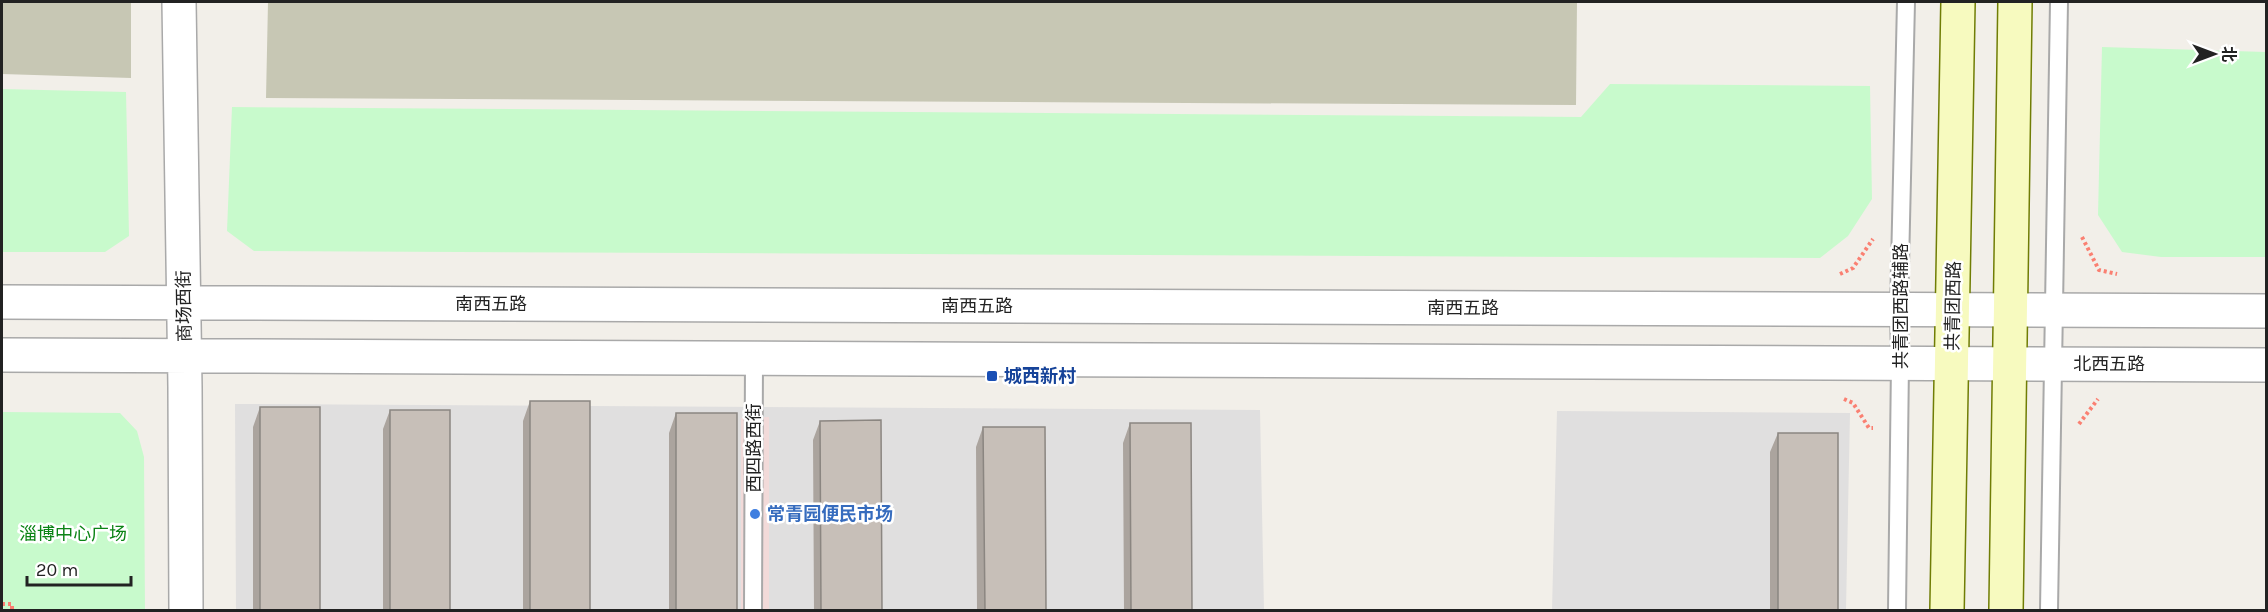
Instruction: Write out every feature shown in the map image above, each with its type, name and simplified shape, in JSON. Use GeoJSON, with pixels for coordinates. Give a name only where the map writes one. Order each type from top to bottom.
{"type":"FeatureCollection","features":[{"type":"Feature","properties":{"kind":"main road","name":"共青团西路"},"geometry":{"type":"LineString","coordinates":[[1947,610],[1958,2]]}},
{"type":"Feature","properties":{"kind":"main road"},"geometry":{"type":"LineString","coordinates":[[2006,610],[2015,2]]}},
{"type":"Feature","properties":{"kind":"street","name":"商场西街"},"geometry":{"type":"LineString","coordinates":[[178,2],[185,356],[186,610]]}},
{"type":"Feature","properties":{"kind":"street","name":"南西五路"},"geometry":{"type":"LineString","coordinates":[[2,302],[1953,310]]}},
{"type":"Feature","properties":{"kind":"street"},"geometry":{"type":"LineString","coordinates":[[1953,310],[2266,311]]}},
{"type":"Feature","properties":{"kind":"street"},"geometry":{"type":"LineString","coordinates":[[2,355],[1952,364]]}},
{"type":"Feature","properties":{"kind":"street","name":"北西五路"},"geometry":{"type":"LineString","coordinates":[[1952,364],[2266,365]]}},
{"type":"Feature","properties":{"kind":"lane","name":"共青团西路辅路"},"geometry":{"type":"LineString","coordinates":[[1897,610],[1899,310],[1906,2]]}},
{"type":"Feature","properties":{"kind":"lane"},"geometry":{"type":"LineString","coordinates":[[2049,610],[2059,2]]}},
{"type":"Feature","properties":{"kind":"lane","name":"西四路西街"},"geometry":{"type":"LineString","coordinates":[[753,610],[754,358]]}},
{"type":"Feature","properties":{"kind":"path"},"geometry":{"type":"LineString","coordinates":[[2,604],[12,604],[12,610]]}},
{"type":"Feature","properties":{"kind":"shaded area"},"geometry":{"type":"Polygon","coordinates":[[[2,2],[131,2],[131,78],[2,74],[2,2]]]}},
{"type":"Feature","properties":{"kind":"shaded area"},"geometry":{"type":"Polygon","coordinates":[[[268,2],[1577,2],[1576,105],[266,98],[268,2]]]}},
{"type":"Feature","properties":{"kind":"shaded area"},"geometry":{"type":"Polygon","coordinates":[[[235,404],[1260,410],[1264,610],[236,610],[235,404]]]}},
{"type":"Feature","properties":{"kind":"shaded area"},"geometry":{"type":"Polygon","coordinates":[[[1557,411],[1850,413],[1846,610],[1552,610],[1557,411]]]}},
{"type":"Feature","properties":{"kind":"shaded area","name":"常青园便民市场"},"geometry":{"type":"Polygon","coordinates":[[[769,417],[769,610],[741,610],[741,418],[769,417]]]}},
{"type":"Feature","properties":{"kind":"green space"},"geometry":{"type":"Polygon","coordinates":[[[2102,47],[2266,52],[2266,257],[2161,257],[2122,252],[2098,215],[2102,47]]]}},
{"type":"Feature","properties":{"kind":"green space"},"geometry":{"type":"Polygon","coordinates":[[[1610,84],[1870,86],[1872,199],[1848,236],[1820,258],[254,251],[227,231],[232,107],[1581,117],[1610,84]]]}},
{"type":"Feature","properties":{"kind":"green space"},"geometry":{"type":"Polygon","coordinates":[[[2,89],[126,92],[129,236],[105,252],[2,252],[2,89]]]}},
{"type":"Feature","properties":{"kind":"green space","name":"淄博中心广场"},"geometry":{"type":"Polygon","coordinates":[[[2,412],[120,413],[137,431],[144,457],[145,610],[2,610],[2,412]]]}},
{"type":"Feature","properties":{"kind":"building"},"geometry":{"type":"Polygon","coordinates":[[[530,401],[590,401],[590,610],[530,610],[530,401]]]}},
{"type":"Feature","properties":{"kind":"building"},"geometry":{"type":"Polygon","coordinates":[[[260,407],[320,407],[320,610],[260,610],[260,407]]]}},
{"type":"Feature","properties":{"kind":"building"},"geometry":{"type":"Polygon","coordinates":[[[390,410],[450,410],[450,610],[390,610],[390,410]]]}},
{"type":"Feature","properties":{"kind":"building"},"geometry":{"type":"Polygon","coordinates":[[[676,413],[737,413],[737,610],[676,610],[676,413]]]}},
{"type":"Feature","properties":{"kind":"building"},"geometry":{"type":"Polygon","coordinates":[[[881,420],[882,610],[821,610],[820,421],[881,420]]]}},
{"type":"Feature","properties":{"kind":"building"},"geometry":{"type":"Polygon","coordinates":[[[1130,423],[1191,423],[1192,610],[1131,610],[1130,423]]]}},
{"type":"Feature","properties":{"kind":"building"},"geometry":{"type":"Polygon","coordinates":[[[983,427],[1045,427],[1046,610],[985,610],[983,427]]]}},
{"type":"Feature","properties":{"kind":"building"},"geometry":{"type":"Polygon","coordinates":[[[1778,433],[1838,433],[1838,610],[1778,610],[1778,433]]]}},
{"type":"Feature","properties":{"kind":"place","name":"城西新村"},"geometry":{"type":"Point","coordinates":[992,376]}},
{"type":"Feature","properties":{"kind":"place","name":"常青园便民市场"},"geometry":{"type":"Point","coordinates":[755,514]}}]}
